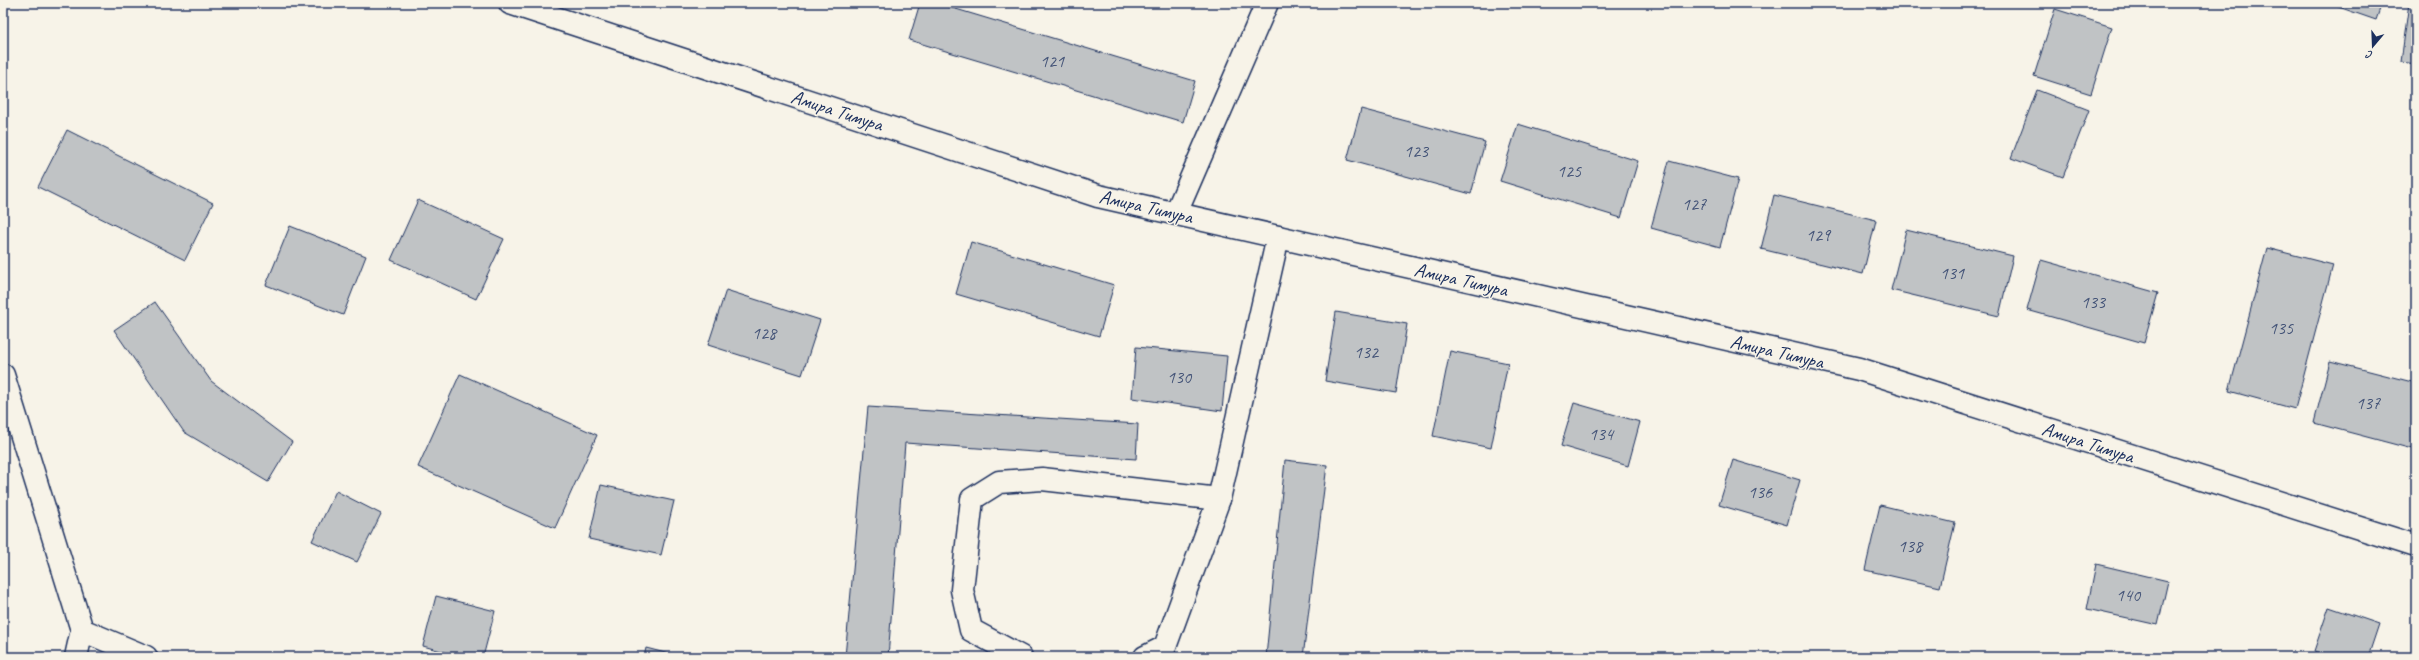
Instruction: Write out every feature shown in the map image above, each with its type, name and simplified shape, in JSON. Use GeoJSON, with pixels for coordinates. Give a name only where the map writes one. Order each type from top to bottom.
{"type":"FeatureCollection","features":[{"type":"Feature","properties":{"kind":"street","name":"Амира Тимура"},"geometry":{"type":"LineString","coordinates":[[510,3],[1098,196],[1859,369],[2416,546]]}},
{"type":"Feature","properties":{"kind":"street"},"geometry":{"type":"LineString","coordinates":[[1176,213],[1267,3]]}},
{"type":"Feature","properties":{"kind":"street"},"geometry":{"type":"LineString","coordinates":[[1145,657],[1165,647],[1219,499],[1278,237]]}},
{"type":"Feature","properties":{"kind":"street"},"geometry":{"type":"LineString","coordinates":[[3,375],[82,630],[76,657]]}},
{"type":"Feature","properties":{"kind":"street"},"geometry":{"type":"LineString","coordinates":[[1021,657],[971,630],[962,590],[972,499],[999,482],[1042,479],[1219,499]]}},
{"type":"Feature","properties":{"kind":"street"},"geometry":{"type":"LineString","coordinates":[[82,630],[146,657]]}},
{"type":"Feature","properties":{"kind":"building"},"geometry":{"type":"Polygon","coordinates":[[[920,3],[936,3],[1195,81],[1183,122],[909,40],[920,3]]]}},
{"type":"Feature","properties":{"kind":"building"},"geometry":{"type":"Polygon","coordinates":[[[2327,3],[2382,3],[2376,20],[2327,3]]]}},
{"type":"Feature","properties":{"kind":"building"},"geometry":{"type":"Polygon","coordinates":[[[2409,3],[2416,3],[2416,64],[2401,62],[2409,3]]]}},
{"type":"Feature","properties":{"kind":"building"},"geometry":{"type":"Polygon","coordinates":[[[2055,9],[2112,27],[2091,94],[2034,76],[2055,9]]]}},
{"type":"Feature","properties":{"kind":"building"},"geometry":{"type":"Polygon","coordinates":[[[2037,90],[2089,110],[2063,177],[2011,158],[2037,90]]]}},
{"type":"Feature","properties":{"kind":"building"},"geometry":{"type":"Polygon","coordinates":[[[1361,109],[1485,142],[1471,194],[1347,160],[1361,109]]]}},
{"type":"Feature","properties":{"kind":"building"},"geometry":{"type":"Polygon","coordinates":[[[1518,124],[1638,161],[1621,218],[1500,181],[1518,124]]]}},
{"type":"Feature","properties":{"kind":"building"},"geometry":{"type":"Polygon","coordinates":[[[67,130],[213,203],[185,260],[38,187],[67,130]]]}},
{"type":"Feature","properties":{"kind":"building"},"geometry":{"type":"Polygon","coordinates":[[[1669,161],[1738,179],[1720,247],[1651,228],[1669,161]]]}},
{"type":"Feature","properties":{"kind":"building"},"geometry":{"type":"Polygon","coordinates":[[[1774,195],[1876,220],[1863,274],[1761,249],[1774,195]]]}},
{"type":"Feature","properties":{"kind":"building"},"geometry":{"type":"Polygon","coordinates":[[[418,200],[504,239],[476,299],[391,260],[418,200]]]}},
{"type":"Feature","properties":{"kind":"building"},"geometry":{"type":"Polygon","coordinates":[[[290,226],[366,256],[343,315],[266,285],[290,226]]]}},
{"type":"Feature","properties":{"kind":"building"},"geometry":{"type":"Polygon","coordinates":[[[1906,230],[2013,256],[1999,316],[1891,290],[1906,230]]]}},
{"type":"Feature","properties":{"kind":"building"},"geometry":{"type":"Polygon","coordinates":[[[971,242],[1114,285],[1099,336],[956,294],[971,242]]]}},
{"type":"Feature","properties":{"kind":"building"},"geometry":{"type":"Polygon","coordinates":[[[2267,248],[2333,265],[2295,409],[2229,391],[2267,248]]]}},
{"type":"Feature","properties":{"kind":"building"},"geometry":{"type":"Polygon","coordinates":[[[2041,260],[2158,293],[2144,343],[2027,310],[2041,260]]]}},
{"type":"Feature","properties":{"kind":"building"},"geometry":{"type":"Polygon","coordinates":[[[726,290],[820,320],[802,375],[708,345],[726,290]]]}},
{"type":"Feature","properties":{"kind":"building"},"geometry":{"type":"Polygon","coordinates":[[[155,302],[211,381],[292,442],[268,482],[184,432],[114,330],[155,302]]]}},
{"type":"Feature","properties":{"kind":"building"},"geometry":{"type":"Polygon","coordinates":[[[1336,312],[1407,324],[1396,393],[1325,381],[1336,312]]]}},
{"type":"Feature","properties":{"kind":"building"},"geometry":{"type":"Polygon","coordinates":[[[1136,347],[1227,356],[1222,411],[1132,398],[1136,347]]]}},
{"type":"Feature","properties":{"kind":"building"},"geometry":{"type":"Polygon","coordinates":[[[1450,351],[1508,363],[1491,448],[1433,436],[1450,351]]]}},
{"type":"Feature","properties":{"kind":"building"},"geometry":{"type":"Polygon","coordinates":[[[2330,361],[2416,383],[2416,450],[2314,423],[2330,361]]]}},
{"type":"Feature","properties":{"kind":"building"},"geometry":{"type":"Polygon","coordinates":[[[460,374],[597,435],[555,528],[418,467],[460,374]]]}},
{"type":"Feature","properties":{"kind":"building"},"geometry":{"type":"Polygon","coordinates":[[[1574,403],[1640,422],[1628,466],[1561,446],[1574,403]]]}},
{"type":"Feature","properties":{"kind":"building"},"geometry":{"type":"Polygon","coordinates":[[[868,407],[1138,424],[1136,459],[905,443],[888,657],[845,657],[868,407]]]}},
{"type":"Feature","properties":{"kind":"building"},"geometry":{"type":"Polygon","coordinates":[[[1285,460],[1327,465],[1303,657],[1266,657],[1285,460]]]}},
{"type":"Feature","properties":{"kind":"building"},"geometry":{"type":"Polygon","coordinates":[[[1733,460],[1800,480],[1787,525],[1719,505],[1733,460]]]}},
{"type":"Feature","properties":{"kind":"building"},"geometry":{"type":"Polygon","coordinates":[[[601,485],[674,501],[661,555],[589,539],[601,485]]]}},
{"type":"Feature","properties":{"kind":"building"},"geometry":{"type":"Polygon","coordinates":[[[336,491],[381,514],[357,562],[312,541],[336,491]]]}},
{"type":"Feature","properties":{"kind":"building"},"geometry":{"type":"Polygon","coordinates":[[[1880,505],[1955,523],[1940,587],[1865,570],[1880,505]]]}},
{"type":"Feature","properties":{"kind":"building"},"geometry":{"type":"Polygon","coordinates":[[[2096,564],[2168,581],[2158,625],[2087,609],[2096,564]]]}},
{"type":"Feature","properties":{"kind":"building"},"geometry":{"type":"Polygon","coordinates":[[[436,596],[495,611],[483,657],[463,657],[423,646],[436,596]]]}},
{"type":"Feature","properties":{"kind":"building"},"geometry":{"type":"Polygon","coordinates":[[[2329,607],[2379,624],[2368,657],[2332,657],[2314,651],[2329,607]]]}},
{"type":"Feature","properties":{"kind":"building"},"geometry":{"type":"Polygon","coordinates":[[[646,648],[681,657],[644,657],[646,648]]]}}]}
